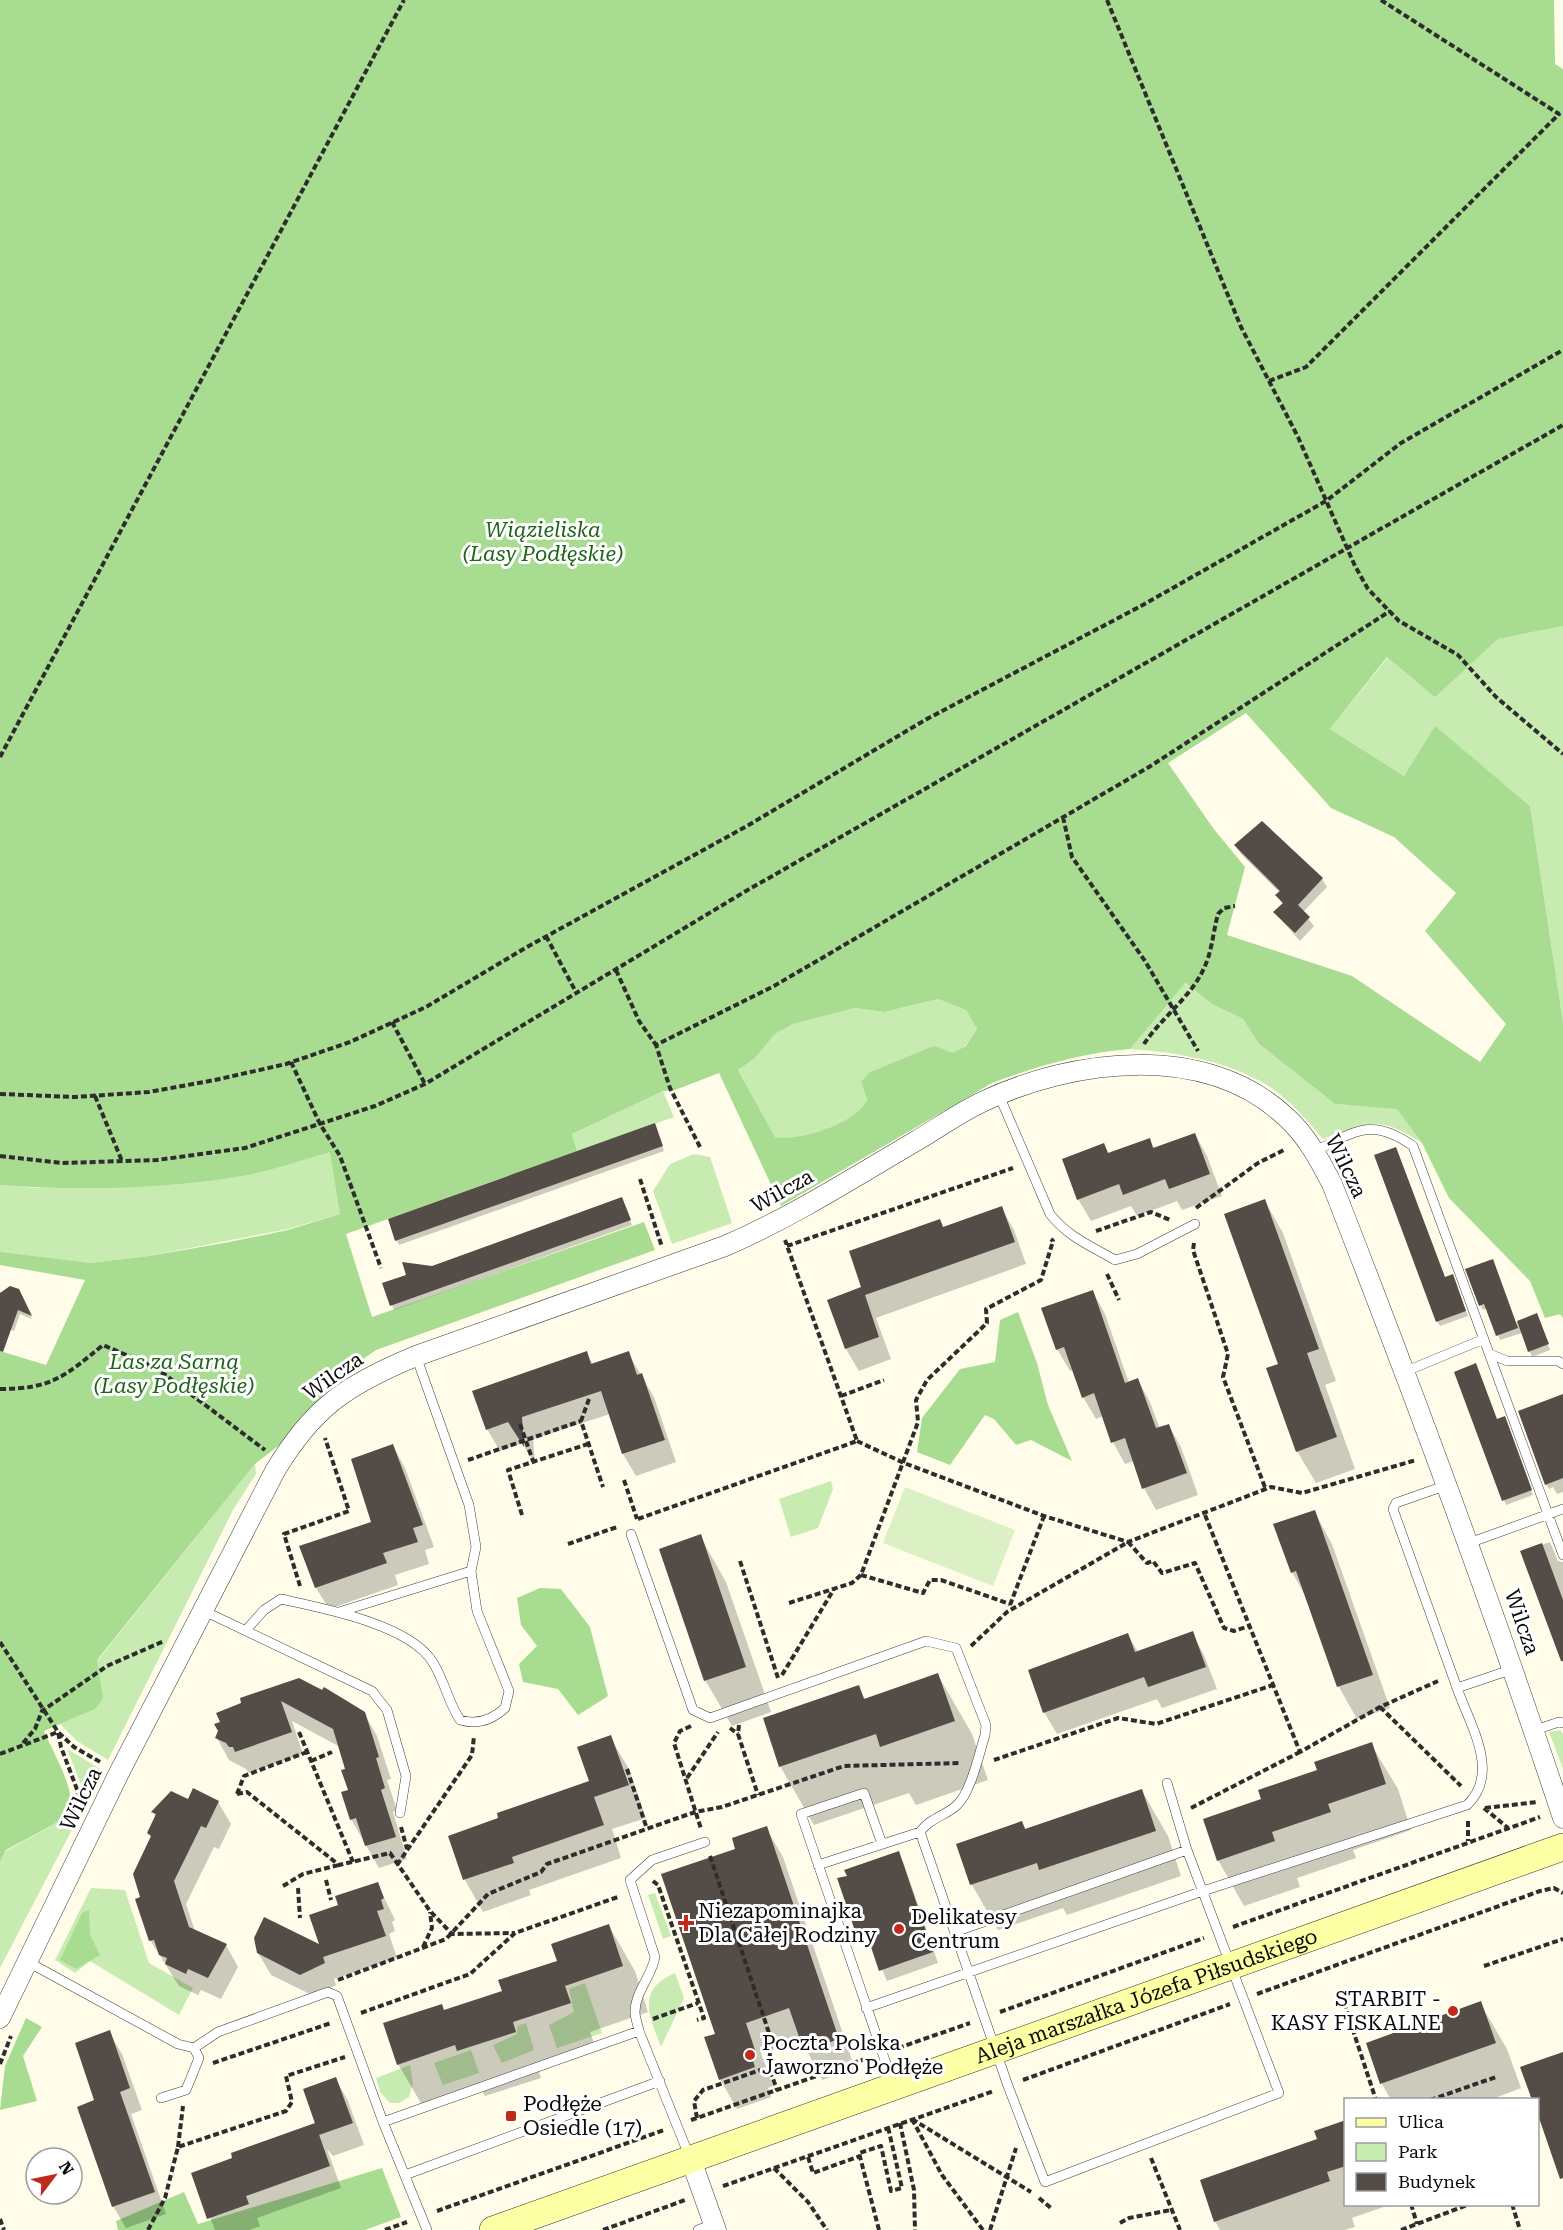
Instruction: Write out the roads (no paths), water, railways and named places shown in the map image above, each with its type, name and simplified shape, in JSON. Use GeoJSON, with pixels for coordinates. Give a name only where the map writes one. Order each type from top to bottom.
{"type":"FeatureCollection","features":[{"type":"Feature","properties":{"kind":"street","name":"Wilcza"},"geometry":{"type":"LineString","coordinates":[[0,2018],[120,1773],[280,1461],[323,1407],[367,1377],[416,1356],[725,1246],[775,1225],[982,1102],[1042,1080],[1103,1066],[1137,1065],[1187,1070],[1218,1078],[1260,1096],[1305,1137],[1315,1151],[1332,1184],[1469,1543],[1535,1730],[1560,1809]]}},
{"type":"Feature","properties":{"kind":"street","name":"Aleja marszałka Józefa Piłsudskiego"},"geometry":{"type":"LineString","coordinates":[[493,2230],[996,2052],[1231,1965],[1563,1847]]}},
{"type":"Feature","properties":{"kind":"street"},"geometry":{"type":"LineString","coordinates":[[691,2160],[703,2194],[709,2228]]}},
{"type":"Feature","properties":{"kind":"lane"},"geometry":{"type":"LineString","coordinates":[[999,1095],[1050,1214],[1061,1228],[1115,1260],[1137,1254],[1195,1224]]}},
{"type":"Feature","properties":{"kind":"lane"},"geometry":{"type":"LineString","coordinates":[[1315,1151],[1368,1128],[1393,1131],[1413,1146],[1563,1555]]}},
{"type":"Feature","properties":{"kind":"lane"},"geometry":{"type":"LineString","coordinates":[[1404,1372],[1484,1339]]}},
{"type":"Feature","properties":{"kind":"lane"},"geometry":{"type":"LineString","coordinates":[[1490,1354],[1507,1361],[1558,1361],[1563,1364]]}},
{"type":"Feature","properties":{"kind":"lane"},"geometry":{"type":"LineString","coordinates":[[247,1629],[264,1610],[281,1599],[339,1612],[384,1628],[421,1650],[432,1661],[460,1720],[469,1723],[486,1720],[505,1708],[509,1690],[477,1611],[471,1571],[476,1547],[469,1505],[416,1356]]}},
{"type":"Feature","properties":{"kind":"lane"},"geometry":{"type":"LineString","coordinates":[[866,2008],[1203,1891],[1467,1805],[1474,1798],[1484,1774],[1481,1756],[1393,1509],[1396,1503],[1447,1485]]}},
{"type":"Feature","properties":{"kind":"lane"},"geometry":{"type":"LineString","coordinates":[[1469,1543],[1563,1509]]}},
{"type":"Feature","properties":{"kind":"lane"},"geometry":{"type":"LineString","coordinates":[[631,1534],[693,1710],[710,1718],[926,1641],[956,1648],[986,1725],[963,1799],[954,1807],[929,1821],[920,1832],[818,1865]]}},
{"type":"Feature","properties":{"kind":"lane"},"geometry":{"type":"LineString","coordinates":[[339,1612],[471,1571]]}},
{"type":"Feature","properties":{"kind":"lane"},"geometry":{"type":"LineString","coordinates":[[202,1610],[247,1629],[372,1691],[387,1710],[406,1776],[400,1818]]}},
{"type":"Feature","properties":{"kind":"lane"},"geometry":{"type":"LineString","coordinates":[[1458,1688],[1513,1669]]}},
{"type":"Feature","properties":{"kind":"lane"},"geometry":{"type":"LineString","coordinates":[[1535,1730],[1559,1722],[1563,1723]]}},
{"type":"Feature","properties":{"kind":"lane"},"geometry":{"type":"LineString","coordinates":[[920,1832],[1008,2086],[1045,2182],[1279,2093],[1187,1850],[1167,1783]]}},
{"type":"Feature","properties":{"kind":"lane"},"geometry":{"type":"LineString","coordinates":[[882,1844],[864,1792],[801,1814],[894,2087]]}},
{"type":"Feature","properties":{"kind":"lane"},"geometry":{"type":"LineString","coordinates":[[691,2160],[639,2028],[636,2003],[653,1968],[655,1957],[630,1880],[652,1860],[705,1842]]}},
{"type":"Feature","properties":{"kind":"lane"},"geometry":{"type":"LineString","coordinates":[[955,1932],[1187,1850]]}},
{"type":"Feature","properties":{"kind":"lane"},"geometry":{"type":"LineString","coordinates":[[28,1962],[178,2044],[194,2048],[200,2058],[186,2090],[161,2098]]}},
{"type":"Feature","properties":{"kind":"lane"},"geometry":{"type":"LineString","coordinates":[[194,2048],[218,2032],[328,1992],[337,1996],[383,2122],[428,2230]]}},
{"type":"Feature","properties":{"kind":"lane"},"geometry":{"type":"LineString","coordinates":[[383,2122],[639,2028]]}},
{"type":"Feature","properties":{"kind":"lane"},"geometry":{"type":"LineString","coordinates":[[405,2175],[660,2081]]}},
{"type":"Feature","properties":{"kind":"place","name":"Niezapominajka Dla Całej Rodziny"},"geometry":{"type":"Point","coordinates":[686,1923]}},
{"type":"Feature","properties":{"kind":"place","name":"Delikatesy Centrum"},"geometry":{"type":"Point","coordinates":[899,1929]}},
{"type":"Feature","properties":{"kind":"place","name":"STARBIT - KASY FISKALNE"},"geometry":{"type":"Point","coordinates":[1453,2011]}},
{"type":"Feature","properties":{"kind":"place","name":"Poczta Polska Jaworzno Podłęże"},"geometry":{"type":"Point","coordinates":[750,2055]}},
{"type":"Feature","properties":{"kind":"place","name":"Podłęże Osiedle (17)"},"geometry":{"type":"Point","coordinates":[511,2116]}},
{"type":"Feature","properties":{"kind":"park label","name":"Wiązieliska (Lasy Podłęskie)"},"geometry":{"type":"Point","coordinates":[543,542]}},
{"type":"Feature","properties":{"kind":"park label","name":"Las za Sarną (Lasy Podłęskie)"},"geometry":{"type":"Point","coordinates":[174,1374]}}]}
